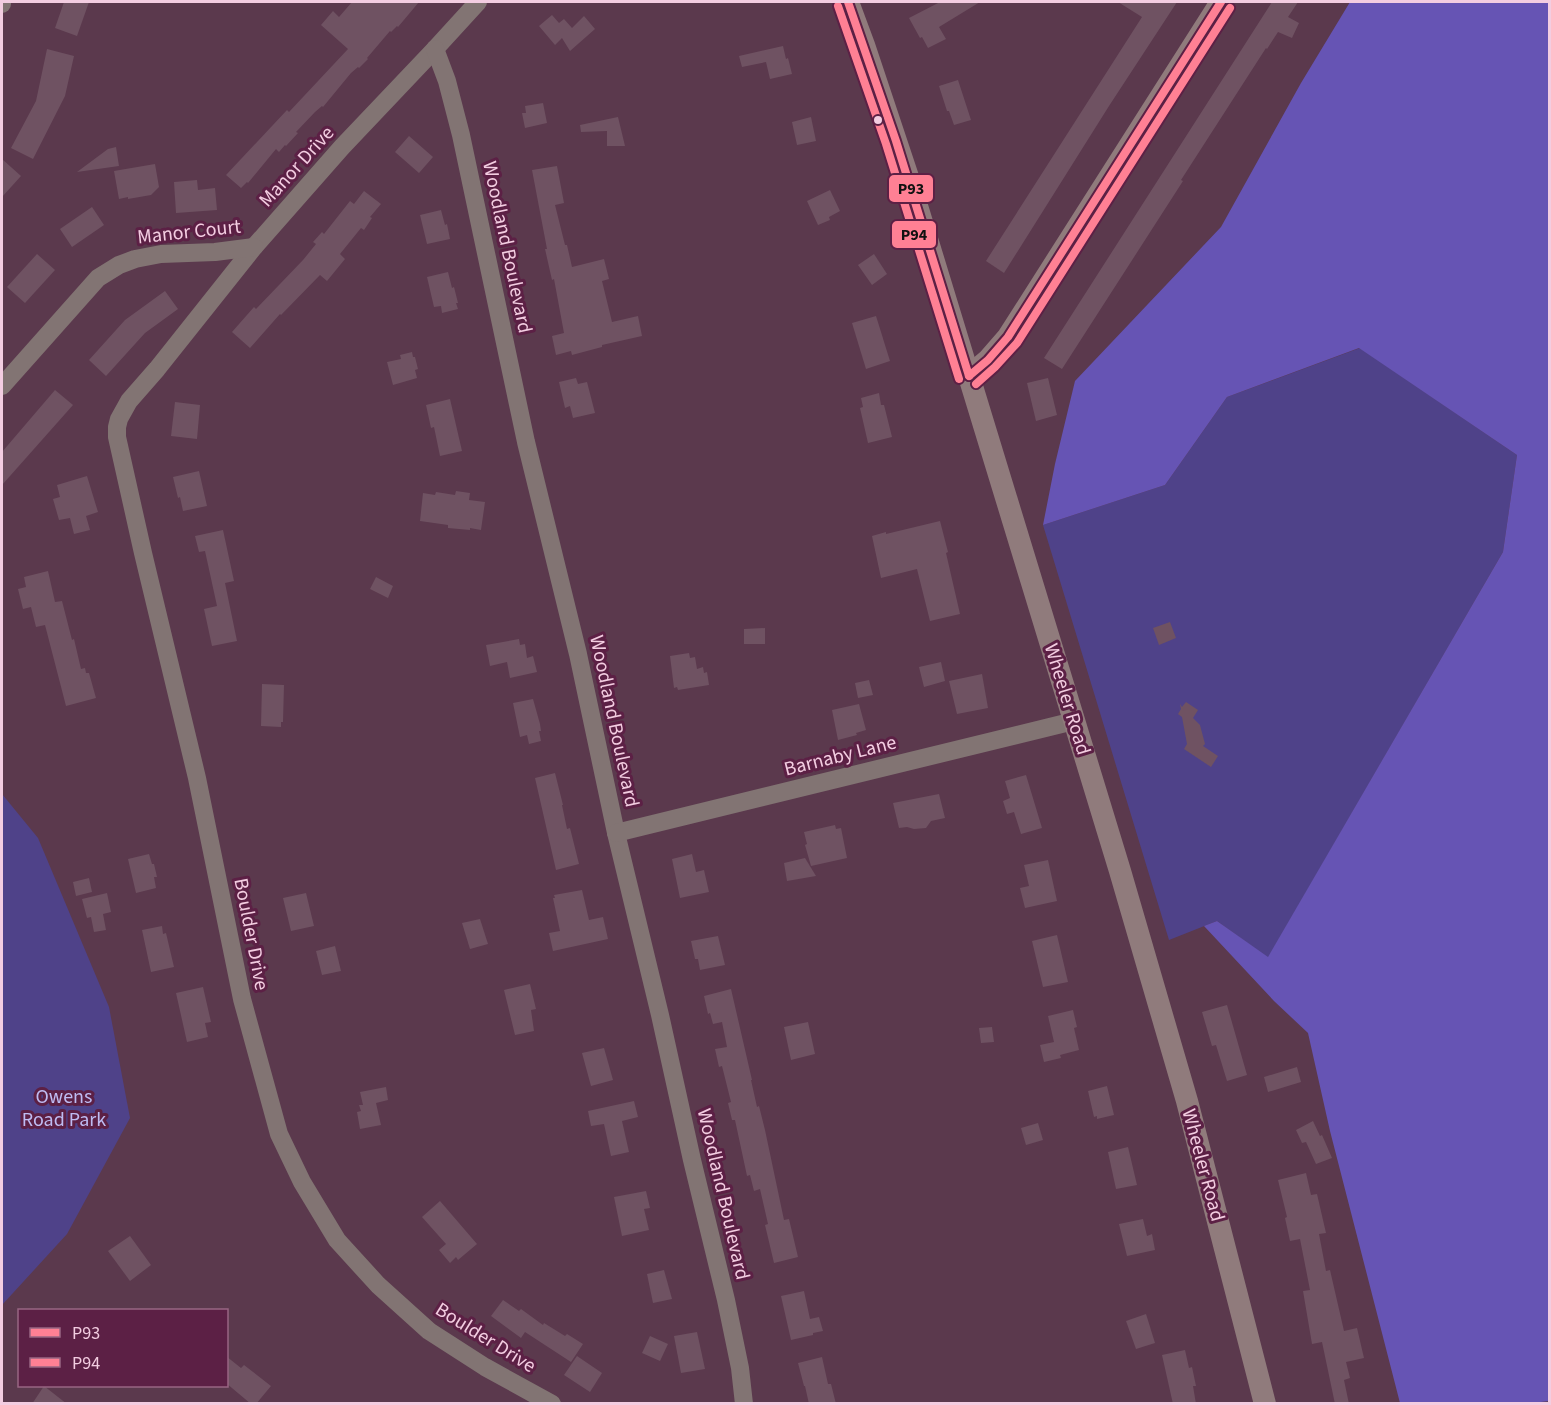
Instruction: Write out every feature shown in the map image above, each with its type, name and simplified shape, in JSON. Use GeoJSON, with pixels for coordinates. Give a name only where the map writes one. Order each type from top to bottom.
{"type":"FeatureCollection","features":[{"type":"Feature","properties":{"kind":"main road","name":"Wheeler Road"},"geometry":{"type":"LineString","coordinates":[[848,2],[910,183],[1117,860],[1187,1101],[1265,1404]]}},
{"type":"Feature","properties":{"kind":"main road"},"geometry":{"type":"LineString","coordinates":[[969,376],[988,360],[1008,337],[1221,2]]}},
{"type":"Feature","properties":{"kind":"street","name":"Manor Drive"},"geometry":{"type":"LineString","coordinates":[[157,369],[254,247],[342,147],[478,2]]}},
{"type":"Feature","properties":{"kind":"street","name":"Woodland Boulevard"},"geometry":{"type":"LineString","coordinates":[[435,49],[447,81],[461,135],[526,442],[578,654],[616,833],[726,1300],[740,1368],[744,1404]]}},
{"type":"Feature","properties":{"kind":"street","name":"Manor Court"},"geometry":{"type":"LineString","coordinates":[[2,386],[98,278],[119,265],[161,254],[215,252],[254,247]]}},
{"type":"Feature","properties":{"kind":"street","name":"Boulder Drive"},"geometry":{"type":"LineString","coordinates":[[157,369],[123,411],[117,427],[117,437],[197,778],[242,999],[279,1134],[302,1182],[337,1240],[378,1285],[429,1331],[485,1367],[552,1404]]}},
{"type":"Feature","properties":{"kind":"street","name":"Barnaby Lane"},"geometry":{"type":"LineString","coordinates":[[616,833],[1074,721]]}},
{"type":"Feature","properties":{"kind":"green space"},"geometry":{"type":"Polygon","coordinates":[[[1360,348],[1517,455],[1503,552],[1268,958],[1217,921],[1169,940],[1043,525],[1165,485],[1227,397],[1360,348]]]}},
{"type":"Feature","properties":{"kind":"green space","name":"Owens Road Park"},"geometry":{"type":"Polygon","coordinates":[[[2,794],[38,838],[109,1007],[130,1118],[67,1234],[2,1305],[2,794]]]}},
{"type":"Feature","properties":{"kind":"shaded area"},"geometry":{"type":"Polygon","coordinates":[[[1350,2],[1549,2],[1550,1401],[1400,1403],[1330,1131],[1308,1033],[1274,1001],[1204,926],[1217,921],[1268,957],[1503,552],[1517,455],[1359,348],[1227,397],[1165,485],[1043,525],[1075,381],[1221,227],[1301,83],[1350,2]]]}},
{"type":"Feature","properties":{"kind":"building"},"geometry":{"type":"Polygon","coordinates":[[[64,2],[89,2],[77,36],[55,28],[64,2]]]}},
{"type":"Feature","properties":{"kind":"building"},"geometry":{"type":"Polygon","coordinates":[[[352,2],[419,2],[398,27],[390,31],[368,59],[351,73],[323,107],[296,132],[298,133],[286,146],[279,152],[276,149],[248,183],[241,188],[226,175],[348,49],[321,25],[333,11],[339,17],[352,2]]]}},
{"type":"Feature","properties":{"kind":"building"},"geometry":{"type":"Polygon","coordinates":[[[940,2],[980,2],[939,27],[946,39],[928,48],[909,18],[940,2]]]}},
{"type":"Feature","properties":{"kind":"building"},"geometry":{"type":"Polygon","coordinates":[[[1118,2],[1177,2],[1004,273],[986,261],[1142,17],[1118,2]]]}},
{"type":"Feature","properties":{"kind":"building"},"geometry":{"type":"Polygon","coordinates":[[[1272,2],[1298,2],[1288,17],[1299,23],[1292,38],[1278,32],[1266,48],[1062,369],[1044,358],[1272,2]]]}},
{"type":"Feature","properties":{"kind":"building"},"geometry":{"type":"Polygon","coordinates":[[[552,15],[559,23],[564,19],[572,28],[584,16],[595,29],[570,51],[562,38],[555,45],[539,26],[552,15]]]}},
{"type":"Feature","properties":{"kind":"building"},"geometry":{"type":"Polygon","coordinates":[[[783,46],[792,74],[770,79],[766,62],[742,67],[739,56],[783,46]]]}},
{"type":"Feature","properties":{"kind":"building"},"geometry":{"type":"Polygon","coordinates":[[[47,49],[74,56],[65,96],[33,159],[11,148],[36,101],[47,49]]]}},
{"type":"Feature","properties":{"kind":"building"},"geometry":{"type":"Polygon","coordinates":[[[958,80],[971,120],[954,125],[939,86],[958,80]]]}},
{"type":"Feature","properties":{"kind":"building"},"geometry":{"type":"Polygon","coordinates":[[[543,103],[547,123],[525,128],[522,113],[526,113],[525,106],[543,103]]]}},
{"type":"Feature","properties":{"kind":"building"},"geometry":{"type":"Polygon","coordinates":[[[618,117],[625,146],[607,146],[607,131],[581,132],[580,125],[618,117]]]}},
{"type":"Feature","properties":{"kind":"building"},"geometry":{"type":"Polygon","coordinates":[[[811,117],[816,141],[797,145],[792,122],[811,117]]]}},
{"type":"Feature","properties":{"kind":"building"},"geometry":{"type":"Polygon","coordinates":[[[409,136],[433,157],[419,173],[395,152],[409,136]]]}},
{"type":"Feature","properties":{"kind":"building"},"geometry":{"type":"Polygon","coordinates":[[[116,147],[119,166],[77,172],[108,149],[116,147]]]}},
{"type":"Feature","properties":{"kind":"building"},"geometry":{"type":"Polygon","coordinates":[[[2,159],[21,176],[2,197],[2,159]]]}},
{"type":"Feature","properties":{"kind":"building"},"geometry":{"type":"Polygon","coordinates":[[[155,164],[159,187],[151,195],[119,199],[114,171],[155,164]]]}},
{"type":"Feature","properties":{"kind":"building"},"geometry":{"type":"Polygon","coordinates":[[[557,166],[564,203],[555,205],[572,267],[604,259],[609,279],[602,281],[612,322],[638,316],[642,336],[572,355],[571,351],[556,355],[552,336],[564,333],[554,279],[552,280],[545,249],[547,249],[532,170],[557,166]]]}},
{"type":"Feature","properties":{"kind":"building"},"geometry":{"type":"Polygon","coordinates":[[[197,180],[198,190],[215,188],[217,210],[176,213],[174,182],[197,180]]]}},
{"type":"Feature","properties":{"kind":"building"},"geometry":{"type":"Polygon","coordinates":[[[830,190],[840,211],[829,217],[830,220],[818,225],[807,201],[830,190]]]}},
{"type":"Feature","properties":{"kind":"building"},"geometry":{"type":"Polygon","coordinates":[[[364,191],[381,204],[370,217],[372,218],[364,230],[361,228],[340,254],[345,259],[327,281],[320,275],[280,314],[250,348],[232,332],[254,307],[256,309],[303,260],[316,244],[313,242],[322,232],[324,234],[350,201],[354,204],[364,191]]]}},
{"type":"Feature","properties":{"kind":"building"},"geometry":{"type":"Polygon","coordinates":[[[92,207],[104,225],[72,247],[60,229],[92,207]]]}},
{"type":"Feature","properties":{"kind":"building"},"geometry":{"type":"Polygon","coordinates":[[[441,210],[450,239],[427,244],[420,215],[441,210]]]}},
{"type":"Feature","properties":{"kind":"building"},"geometry":{"type":"Polygon","coordinates":[[[37,254],[55,270],[25,303],[7,287],[37,254]]]}},
{"type":"Feature","properties":{"kind":"building"},"geometry":{"type":"Polygon","coordinates":[[[874,254],[887,274],[872,285],[858,265],[874,254]]]}},
{"type":"Feature","properties":{"kind":"building"},"geometry":{"type":"Polygon","coordinates":[[[448,272],[452,288],[454,287],[458,309],[442,313],[441,306],[434,307],[427,277],[448,272]]]}},
{"type":"Feature","properties":{"kind":"building"},"geometry":{"type":"Polygon","coordinates":[[[165,291],[178,309],[145,333],[106,376],[89,360],[125,320],[165,291]]]}},
{"type":"Feature","properties":{"kind":"building"},"geometry":{"type":"Polygon","coordinates":[[[876,316],[890,361],[866,369],[852,323],[876,316]]]}},
{"type":"Feature","properties":{"kind":"building"},"geometry":{"type":"Polygon","coordinates":[[[412,352],[418,369],[415,370],[417,378],[393,385],[387,362],[401,359],[400,355],[412,352]]]}},
{"type":"Feature","properties":{"kind":"building"},"geometry":{"type":"Polygon","coordinates":[[[576,378],[578,384],[587,382],[595,413],[573,418],[570,406],[565,408],[559,382],[576,378]]]}},
{"type":"Feature","properties":{"kind":"building"},"geometry":{"type":"Polygon","coordinates":[[[1048,378],[1057,415],[1036,421],[1027,383],[1048,378]]]}},
{"type":"Feature","properties":{"kind":"building"},"geometry":{"type":"Polygon","coordinates":[[[55,390],[73,405],[2,485],[2,452],[55,390]]]}},
{"type":"Feature","properties":{"kind":"building"},"geometry":{"type":"Polygon","coordinates":[[[879,393],[892,437],[868,443],[860,408],[863,407],[861,398],[879,393]]]}},
{"type":"Feature","properties":{"kind":"building"},"geometry":{"type":"Polygon","coordinates":[[[450,399],[462,451],[440,456],[434,427],[431,428],[426,405],[450,399]]]}},
{"type":"Feature","properties":{"kind":"building"},"geometry":{"type":"Polygon","coordinates":[[[175,402],[200,405],[197,439],[171,436],[175,402]]]}},
{"type":"Feature","properties":{"kind":"building"},"geometry":{"type":"Polygon","coordinates":[[[199,471],[207,506],[183,511],[173,477],[199,471]]]}},
{"type":"Feature","properties":{"kind":"building"},"geometry":{"type":"Polygon","coordinates":[[[87,476],[98,512],[86,516],[90,530],[74,534],[70,518],[59,520],[53,499],[60,497],[57,485],[87,476]]]}},
{"type":"Feature","properties":{"kind":"building"},"geometry":{"type":"Polygon","coordinates":[[[456,491],[470,493],[469,500],[485,502],[481,530],[448,528],[448,525],[420,521],[423,493],[435,495],[436,492],[455,495],[456,491]]]}},
{"type":"Feature","properties":{"kind":"building"},"geometry":{"type":"Polygon","coordinates":[[[940,521],[960,614],[930,621],[917,569],[881,578],[872,536],[940,521]]]}},
{"type":"Feature","properties":{"kind":"building"},"geometry":{"type":"Polygon","coordinates":[[[223,530],[234,581],[225,583],[237,641],[212,646],[204,609],[217,606],[205,551],[199,552],[195,536],[223,530]]]}},
{"type":"Feature","properties":{"kind":"building"},"geometry":{"type":"Polygon","coordinates":[[[48,571],[55,602],[62,601],[81,669],[85,668],[86,673],[89,673],[96,698],[66,706],[45,625],[36,627],[31,607],[23,609],[18,589],[26,587],[24,577],[48,571]]]}},
{"type":"Feature","properties":{"kind":"building"},"geometry":{"type":"Polygon","coordinates":[[[376,577],[393,586],[388,598],[370,589],[376,577]]]}},
{"type":"Feature","properties":{"kind":"building"},"geometry":{"type":"Polygon","coordinates":[[[1170,622],[1176,638],[1159,645],[1153,628],[1170,622]]]}},
{"type":"Feature","properties":{"kind":"building"},"geometry":{"type":"Polygon","coordinates":[[[765,628],[765,644],[744,644],[744,629],[765,628]]]}},
{"type":"Feature","properties":{"kind":"building"},"geometry":{"type":"Polygon","coordinates":[[[519,639],[520,645],[525,644],[527,658],[533,656],[537,672],[510,678],[507,662],[490,666],[486,645],[519,639]]]}},
{"type":"Feature","properties":{"kind":"building"},"geometry":{"type":"Polygon","coordinates":[[[689,653],[690,658],[695,657],[697,669],[703,667],[704,673],[707,672],[709,685],[678,690],[677,687],[674,688],[670,656],[689,653]]]}},
{"type":"Feature","properties":{"kind":"building"},"geometry":{"type":"Polygon","coordinates":[[[941,662],[945,681],[924,687],[919,667],[941,662]]]}},
{"type":"Feature","properties":{"kind":"building"},"geometry":{"type":"Polygon","coordinates":[[[982,674],[988,708],[957,714],[949,681],[982,674]]]}},
{"type":"Feature","properties":{"kind":"building"},"geometry":{"type":"Polygon","coordinates":[[[869,680],[873,695],[858,698],[855,683],[869,680]]]}},
{"type":"Feature","properties":{"kind":"building"},"geometry":{"type":"Polygon","coordinates":[[[262,684],[284,685],[281,727],[261,726],[262,684]]]}},
{"type":"Feature","properties":{"kind":"building"},"geometry":{"type":"Polygon","coordinates":[[[533,699],[540,724],[541,741],[529,744],[527,735],[520,737],[513,703],[533,699]]]}},
{"type":"Feature","properties":{"kind":"building"},"geometry":{"type":"Polygon","coordinates":[[[1186,702],[1198,710],[1193,718],[1200,725],[1205,744],[1203,746],[1218,756],[1211,767],[1184,749],[1187,744],[1182,717],[1178,714],[1181,709],[1180,704],[1182,707],[1186,702]]]}},
{"type":"Feature","properties":{"kind":"building"},"geometry":{"type":"Polygon","coordinates":[[[859,704],[866,730],[838,740],[832,710],[859,704]]]}},
{"type":"Feature","properties":{"kind":"building"},"geometry":{"type":"Polygon","coordinates":[[[555,773],[567,829],[570,828],[579,864],[556,870],[535,778],[555,773]]]}},
{"type":"Feature","properties":{"kind":"building"},"geometry":{"type":"Polygon","coordinates":[[[1026,775],[1042,828],[1021,834],[1014,812],[1007,814],[1003,801],[1010,798],[1005,781],[1026,775]]]}},
{"type":"Feature","properties":{"kind":"building"},"geometry":{"type":"Polygon","coordinates":[[[939,794],[945,818],[931,821],[926,828],[899,828],[893,803],[939,794]]]}},
{"type":"Feature","properties":{"kind":"building"},"geometry":{"type":"Polygon","coordinates":[[[835,825],[836,829],[841,828],[847,858],[811,866],[804,832],[835,825]]]}},
{"type":"Feature","properties":{"kind":"building"},"geometry":{"type":"Polygon","coordinates":[[[149,854],[157,877],[154,877],[156,888],[136,893],[128,859],[149,854]]]}},
{"type":"Feature","properties":{"kind":"building"},"geometry":{"type":"Polygon","coordinates":[[[692,854],[696,872],[704,870],[709,892],[680,898],[672,859],[692,854]]]}},
{"type":"Feature","properties":{"kind":"building"},"geometry":{"type":"Polygon","coordinates":[[[805,858],[816,876],[787,881],[784,863],[805,858]]]}},
{"type":"Feature","properties":{"kind":"building"},"geometry":{"type":"Polygon","coordinates":[[[1048,860],[1057,901],[1025,908],[1020,888],[1029,886],[1024,865],[1048,860]]]}},
{"type":"Feature","properties":{"kind":"building"},"geometry":{"type":"Polygon","coordinates":[[[89,878],[92,892],[76,896],[73,882],[89,878]]]}},
{"type":"Feature","properties":{"kind":"building"},"geometry":{"type":"Polygon","coordinates":[[[582,890],[589,920],[603,917],[608,939],[553,951],[549,933],[560,931],[554,895],[582,890]]]}},
{"type":"Feature","properties":{"kind":"building"},"geometry":{"type":"Polygon","coordinates":[[[107,893],[111,912],[103,914],[106,930],[94,932],[91,917],[87,918],[82,899],[107,893]]]}},
{"type":"Feature","properties":{"kind":"building"},"geometry":{"type":"Polygon","coordinates":[[[306,893],[314,926],[291,931],[283,898],[306,893]]]}},
{"type":"Feature","properties":{"kind":"building"},"geometry":{"type":"Polygon","coordinates":[[[480,919],[488,944],[470,949],[462,923],[480,919]]]}},
{"type":"Feature","properties":{"kind":"building"},"geometry":{"type":"Polygon","coordinates":[[[162,926],[163,934],[166,933],[174,967],[151,972],[142,930],[162,926]]]}},
{"type":"Feature","properties":{"kind":"building"},"geometry":{"type":"Polygon","coordinates":[[[1057,935],[1068,982],[1043,987],[1032,941],[1057,935]]]}},
{"type":"Feature","properties":{"kind":"building"},"geometry":{"type":"Polygon","coordinates":[[[718,936],[725,965],[700,970],[691,941],[718,936]]]}},
{"type":"Feature","properties":{"kind":"building"},"geometry":{"type":"Polygon","coordinates":[[[335,946],[341,971],[322,975],[316,951],[335,946]]]}},
{"type":"Feature","properties":{"kind":"building"},"geometry":{"type":"Polygon","coordinates":[[[530,984],[536,1009],[531,1010],[534,1031],[515,1035],[504,990],[530,984]]]}},
{"type":"Feature","properties":{"kind":"building"},"geometry":{"type":"Polygon","coordinates":[[[203,987],[211,1022],[205,1023],[208,1037],[187,1042],[176,993],[203,987]]]}},
{"type":"Feature","properties":{"kind":"building"},"geometry":{"type":"Polygon","coordinates":[[[731,989],[784,1220],[789,1219],[798,1257],[774,1263],[760,1189],[754,1191],[750,1175],[747,1176],[735,1120],[732,1120],[728,1103],[731,1102],[722,1066],[719,1067],[715,1049],[727,1047],[722,1022],[713,1024],[704,996],[731,989]]]}},
{"type":"Feature","properties":{"kind":"building"},"geometry":{"type":"Polygon","coordinates":[[[1227,1005],[1247,1075],[1227,1081],[1216,1045],[1212,1046],[1202,1012],[1227,1005]]]}},
{"type":"Feature","properties":{"kind":"building"},"geometry":{"type":"Polygon","coordinates":[[[1073,1010],[1079,1050],[1044,1062],[1040,1045],[1054,1042],[1048,1016],[1073,1010]]]}},
{"type":"Feature","properties":{"kind":"building"},"geometry":{"type":"Polygon","coordinates":[[[808,1022],[815,1054],[791,1060],[784,1027],[808,1022]]]}},
{"type":"Feature","properties":{"kind":"building"},"geometry":{"type":"Polygon","coordinates":[[[992,1027],[994,1042],[981,1043],[979,1028],[992,1027]]]}},
{"type":"Feature","properties":{"kind":"building"},"geometry":{"type":"Polygon","coordinates":[[[604,1048],[613,1080],[591,1086],[582,1053],[604,1048]]]}},
{"type":"Feature","properties":{"kind":"building"},"geometry":{"type":"Polygon","coordinates":[[[1297,1067],[1301,1082],[1268,1092],[1264,1077],[1297,1067]]]}},
{"type":"Feature","properties":{"kind":"building"},"geometry":{"type":"Polygon","coordinates":[[[1107,1086],[1114,1115],[1097,1119],[1097,1116],[1094,1117],[1088,1091],[1107,1086]]]}},
{"type":"Feature","properties":{"kind":"building"},"geometry":{"type":"Polygon","coordinates":[[[386,1087],[388,1100],[376,1103],[381,1125],[360,1129],[357,1112],[361,1111],[359,1105],[363,1105],[360,1092],[386,1087]]]}},
{"type":"Feature","properties":{"kind":"building"},"geometry":{"type":"Polygon","coordinates":[[[634,1101],[638,1117],[622,1121],[629,1152],[611,1156],[604,1124],[591,1126],[588,1111],[634,1101]]]}},
{"type":"Feature","properties":{"kind":"building"},"geometry":{"type":"Polygon","coordinates":[[[1313,1121],[1332,1158],[1316,1164],[1306,1142],[1302,1143],[1296,1130],[1313,1121]]]}},
{"type":"Feature","properties":{"kind":"building"},"geometry":{"type":"Polygon","coordinates":[[[1038,1123],[1043,1140],[1026,1145],[1021,1128],[1038,1123]]]}},
{"type":"Feature","properties":{"kind":"building"},"geometry":{"type":"Polygon","coordinates":[[[1128,1147],[1137,1185],[1116,1189],[1108,1152],[1128,1147]]]}},
{"type":"Feature","properties":{"kind":"building"},"geometry":{"type":"Polygon","coordinates":[[[1306,1173],[1311,1195],[1317,1194],[1326,1233],[1319,1234],[1326,1271],[1330,1270],[1344,1331],[1357,1328],[1364,1358],[1346,1362],[1350,1378],[1344,1380],[1349,1404],[1335,1404],[1322,1342],[1312,1344],[1303,1291],[1310,1290],[1300,1239],[1290,1241],[1285,1218],[1287,1217],[1278,1180],[1306,1173]]]}},
{"type":"Feature","properties":{"kind":"building"},"geometry":{"type":"Polygon","coordinates":[[[646,1191],[650,1208],[644,1209],[649,1230],[622,1236],[614,1197],[646,1191]]]}},
{"type":"Feature","properties":{"kind":"building"},"geometry":{"type":"Polygon","coordinates":[[[440,1201],[477,1244],[458,1260],[456,1257],[450,1263],[439,1250],[446,1244],[422,1217],[440,1201]]]}},
{"type":"Feature","properties":{"kind":"building"},"geometry":{"type":"Polygon","coordinates":[[[1143,1219],[1147,1236],[1152,1234],[1155,1250],[1127,1256],[1119,1224],[1143,1219]]]}},
{"type":"Feature","properties":{"kind":"building"},"geometry":{"type":"Polygon","coordinates":[[[130,1236],[151,1265],[130,1281],[108,1251],[130,1236]]]}},
{"type":"Feature","properties":{"kind":"building"},"geometry":{"type":"Polygon","coordinates":[[[664,1270],[672,1299],[653,1303],[647,1274],[664,1270]]]}},
{"type":"Feature","properties":{"kind":"building"},"geometry":{"type":"Polygon","coordinates":[[[804,1291],[810,1319],[819,1317],[823,1331],[791,1340],[781,1296],[804,1291]]]}},
{"type":"Feature","properties":{"kind":"building"},"geometry":{"type":"Polygon","coordinates":[[[503,1300],[519,1311],[521,1309],[543,1325],[544,1323],[583,1344],[571,1362],[525,1332],[521,1338],[491,1316],[503,1300]]]}},
{"type":"Feature","properties":{"kind":"building"},"geometry":{"type":"Polygon","coordinates":[[[1146,1314],[1155,1343],[1136,1349],[1126,1321],[1146,1314]]]}},
{"type":"Feature","properties":{"kind":"building"},"geometry":{"type":"Polygon","coordinates":[[[697,1332],[705,1369],[681,1373],[674,1336],[697,1332]]]}},
{"type":"Feature","properties":{"kind":"building"},"geometry":{"type":"Polygon","coordinates":[[[650,1336],[668,1344],[660,1361],[642,1353],[650,1336]]]}},
{"type":"Feature","properties":{"kind":"building"},"geometry":{"type":"Polygon","coordinates":[[[1185,1350],[1196,1386],[1193,1386],[1196,1404],[1173,1404],[1162,1355],[1185,1350]]]}},
{"type":"Feature","properties":{"kind":"building"},"geometry":{"type":"Polygon","coordinates":[[[577,1356],[602,1373],[590,1392],[564,1375],[577,1356]]]}},
{"type":"Feature","properties":{"kind":"building"},"geometry":{"type":"Polygon","coordinates":[[[822,1357],[828,1384],[831,1384],[836,1404],[809,1404],[798,1363],[822,1357]]]}},
{"type":"Feature","properties":{"kind":"building"},"geometry":{"type":"Polygon","coordinates":[[[228,1358],[241,1368],[244,1365],[271,1386],[256,1404],[251,1404],[228,1385],[228,1358]]]}},
{"type":"Feature","properties":{"kind":"building"},"geometry":{"type":"Polygon","coordinates":[[[45,1387],[67,1404],[32,1404],[45,1387]]]}},
{"type":"Feature","properties":{"kind":"transit line","name":"P93"},"geometry":{"type":"LineString","coordinates":[[848,2],[896,141],[969,376]]}},
{"type":"Feature","properties":{"kind":"transit line","name":"P93"},"geometry":{"type":"LineString","coordinates":[[969,376],[988,360],[1008,337],[1221,2]]}},
{"type":"Feature","properties":{"kind":"transit line","name":"P94"},"geometry":{"type":"LineString","coordinates":[[838,6],[886,144],[959,379]]}},
{"type":"Feature","properties":{"kind":"transit line","name":"P94"},"geometry":{"type":"LineString","coordinates":[[976,384],[1017,343],[1230,8]]}}]}
